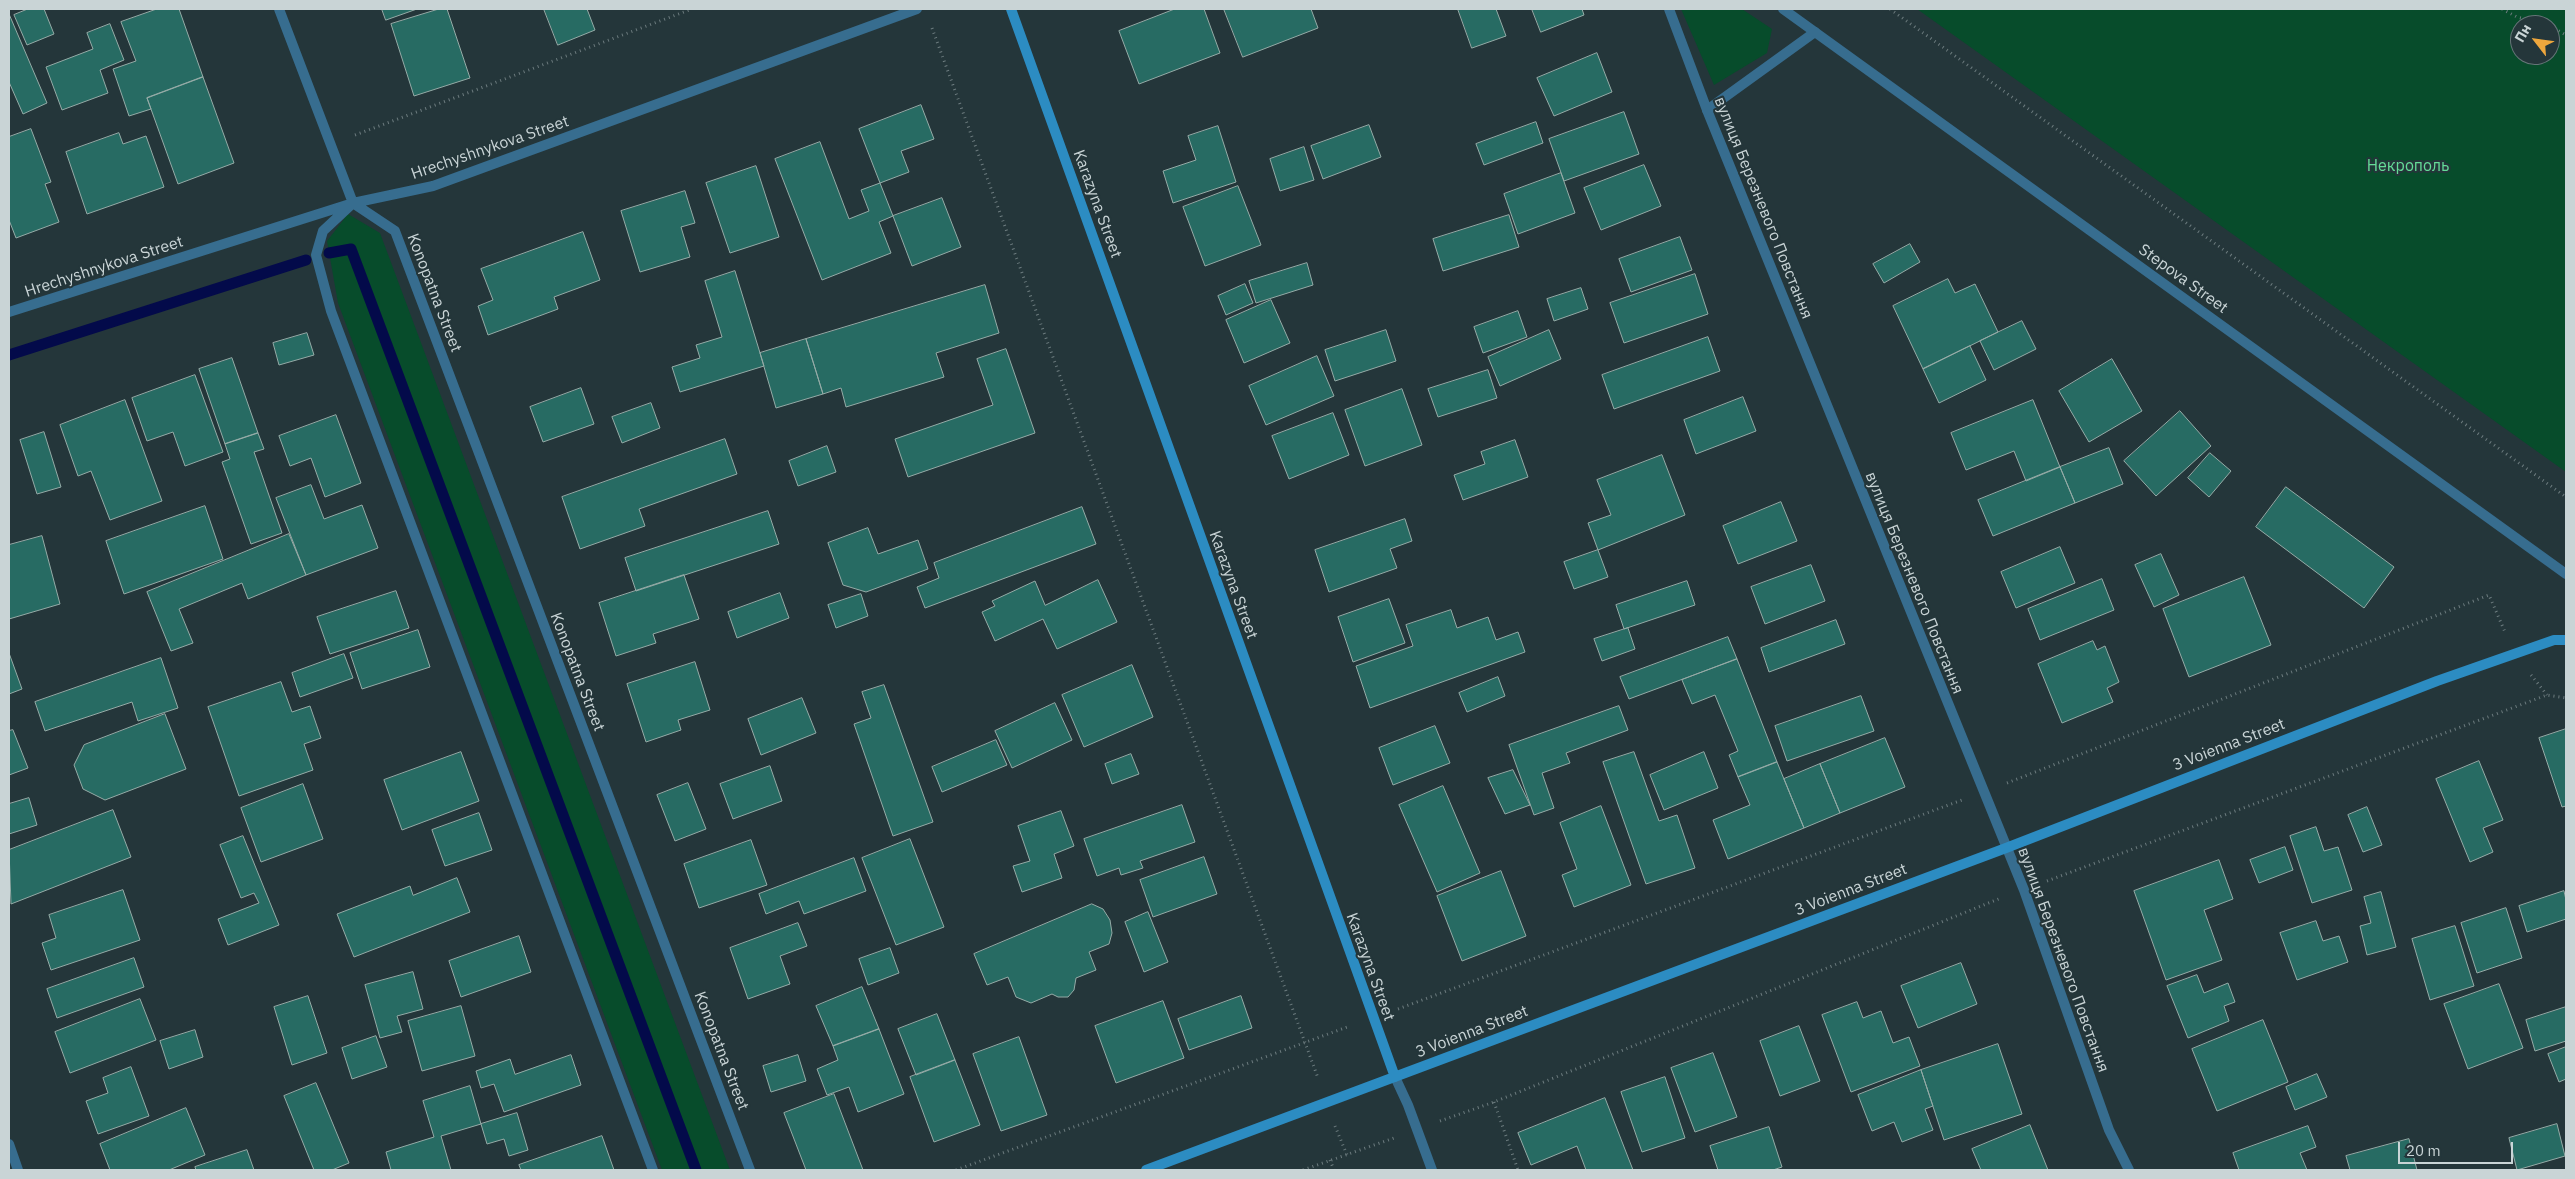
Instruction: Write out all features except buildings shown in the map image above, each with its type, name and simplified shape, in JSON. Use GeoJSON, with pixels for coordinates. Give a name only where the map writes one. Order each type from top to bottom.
{"type":"FeatureCollection","features":[{"type":"Feature","properties":{"kind":"main road","name":"Karazyna Street"},"geometry":{"type":"LineString","coordinates":[[1011,9],[1372,1018],[1395,1077]]}},
{"type":"Feature","properties":{"kind":"main road","name":"3 Voienna Street"},"geometry":{"type":"LineString","coordinates":[[1146,1170],[2006,848],[2110,806],[2514,652],[2554,640],[2566,640]]}},
{"type":"Feature","properties":{"kind":"street"},"geometry":{"type":"LineString","coordinates":[[279,9],[354,203],[323,231],[316,255],[331,311],[653,1170]]}},
{"type":"Feature","properties":{"kind":"street","name":"Hrechyshnykova Street"},"geometry":{"type":"LineString","coordinates":[[9,312],[354,203],[433,186],[917,9]]}},
{"type":"Feature","properties":{"kind":"street","name":"вулиця Березневого Повстання"},"geometry":{"type":"LineString","coordinates":[[1669,9],[1707,110],[1982,792],[2024,890],[2109,1130],[2129,1170]]}},
{"type":"Feature","properties":{"kind":"street","name":"Stepova Street"},"geometry":{"type":"LineString","coordinates":[[1783,9],[2566,574]]}},
{"type":"Feature","properties":{"kind":"street"},"geometry":{"type":"LineString","coordinates":[[1707,110],[1815,32]]}},
{"type":"Feature","properties":{"kind":"street","name":"Konopatna Street"},"geometry":{"type":"LineString","coordinates":[[354,203],[395,231],[750,1170]]}},
{"type":"Feature","properties":{"kind":"street","name":"Karazyna Street"},"geometry":{"type":"LineString","coordinates":[[1395,1077],[1432,1170]]}},
{"type":"Feature","properties":{"kind":"street"},"geometry":{"type":"LineString","coordinates":[[9,1144],[18,1170]]}},
{"type":"Feature","properties":{"kind":"path"},"geometry":{"type":"LineString","coordinates":[[331,144],[692,9]]}},
{"type":"Feature","properties":{"kind":"path"},"geometry":{"type":"LineString","coordinates":[[1890,9],[2566,497]]}},
{"type":"Feature","properties":{"kind":"path"},"geometry":{"type":"LineString","coordinates":[[2502,9],[2513,15]]}},
{"type":"Feature","properties":{"kind":"path"},"geometry":{"type":"LineString","coordinates":[[932,27],[1346,1155]]}},
{"type":"Feature","properties":{"kind":"path"},"geometry":{"type":"LineString","coordinates":[[956,1170],[1982,792],[2489,596],[2514,652],[2547,696]]}},
{"type":"Feature","properties":{"kind":"path"},"geometry":{"type":"LineString","coordinates":[[1303,1170],[1494,1102],[2024,890],[2547,696],[2566,698]]}},
{"type":"Feature","properties":{"kind":"path"},"geometry":{"type":"LineString","coordinates":[[1494,1102],[1518,1170]]}},
{"type":"Feature","properties":{"kind":"path"},"geometry":{"type":"LineString","coordinates":[[1330,1160],[1334,1170]]}},
{"type":"Feature","properties":{"kind":"green space"},"geometry":{"type":"Polygon","coordinates":[[[1681,9],[1742,9],[1772,29],[1767,53],[1714,85],[1681,9]]]}},
{"type":"Feature","properties":{"kind":"green space","name":"Некрополь"},"geometry":{"type":"Polygon","coordinates":[[[1917,9],[2566,9],[2566,472],[1917,9]]]}},
{"type":"Feature","properties":{"kind":"green space"},"geometry":{"type":"Polygon","coordinates":[[[348,214],[380,233],[730,1170],[662,1170],[338,303],[327,241],[348,214]]]}},
{"type":"Feature","properties":{"kind":"waterway"},"geometry":{"type":"LineString","coordinates":[[329,253],[351,249],[696,1170]]}},
{"type":"Feature","properties":{"kind":"waterway"},"geometry":{"type":"LineString","coordinates":[[9,355],[306,260]]}}]}
